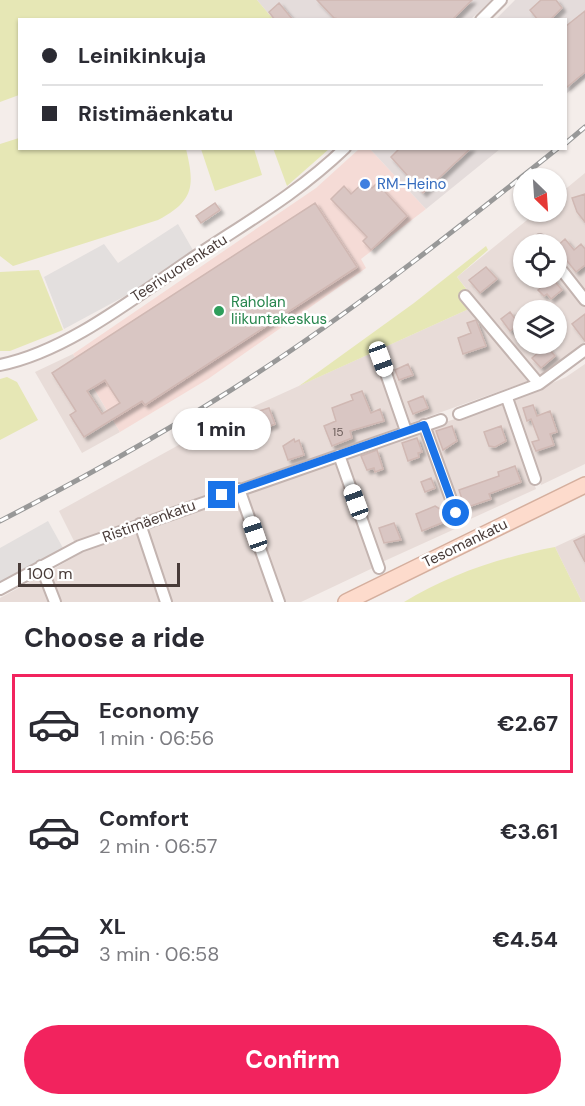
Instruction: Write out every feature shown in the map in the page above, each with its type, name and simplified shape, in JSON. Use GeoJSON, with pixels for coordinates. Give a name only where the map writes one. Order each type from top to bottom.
{"type":"FeatureCollection","features":[{"type":"Feature","properties":{"kind":"main road","name":"Tesomankatu"},"geometry":{"type":"LineString","coordinates":[[346,602],[585,485]]}},
{"type":"Feature","properties":{"kind":"street"},"geometry":{"type":"LineString","coordinates":[[483,18],[501,0]]}},
{"type":"Feature","properties":{"kind":"street","name":"Teerivuorenkatu"},"geometry":{"type":"LineString","coordinates":[[0,365],[34,356],[78,334],[305,185],[343,150]]}},
{"type":"Feature","properties":{"kind":"street"},"geometry":{"type":"LineString","coordinates":[[567,277],[585,300]]}},
{"type":"Feature","properties":{"kind":"street"},"geometry":{"type":"LineString","coordinates":[[465,296],[539,384]]}},
{"type":"Feature","properties":{"kind":"street"},"geometry":{"type":"LineString","coordinates":[[459,414],[507,398],[539,384],[585,350]]}},
{"type":"Feature","properties":{"kind":"street"},"geometry":{"type":"LineString","coordinates":[[381,359],[406,431]]}},
{"type":"Feature","properties":{"kind":"street"},"geometry":{"type":"LineString","coordinates":[[507,398],[536,479]]}},
{"type":"Feature","properties":{"kind":"street","name":"Ristimäenkatu"},"geometry":{"type":"LineString","coordinates":[[0,589],[69,550],[441,420]]}},
{"type":"Feature","properties":{"kind":"street"},"geometry":{"type":"LineString","coordinates":[[424,425],[456,513]]}},
{"type":"Feature","properties":{"kind":"street"},"geometry":{"type":"LineString","coordinates":[[339,455],[379,568]]}},
{"type":"Feature","properties":{"kind":"street"},"geometry":{"type":"LineString","coordinates":[[239,489],[279,602]]}},
{"type":"Feature","properties":{"kind":"street"},"geometry":{"type":"LineString","coordinates":[[140,524],[166,602]]}},
{"type":"Feature","properties":{"kind":"street"},"geometry":{"type":"LineString","coordinates":[[41,566],[55,602]]}},
{"type":"Feature","properties":{"kind":"shaded area"},"geometry":{"type":"Polygon","coordinates":[[[257,0],[491,0],[472,18],[272,18],[257,0]]]}},
{"type":"Feature","properties":{"kind":"shaded area"},"geometry":{"type":"Polygon","coordinates":[[[515,0],[585,0],[585,78],[567,93],[567,18],[497,18],[515,0]]]}},
{"type":"Feature","properties":{"kind":"shaded area"},"geometry":{"type":"Polygon","coordinates":[[[358,150],[371,150],[426,209],[361,259],[366,268],[208,379],[120,432],[73,354],[316,188],[358,150]]]}},
{"type":"Feature","properties":{"kind":"shaded area"},"geometry":{"type":"Polygon","coordinates":[[[371,150],[499,150],[426,209],[371,150]]]}},
{"type":"Feature","properties":{"kind":"shaded area"},"geometry":{"type":"Polygon","coordinates":[[[585,173],[585,342],[540,376],[520,354],[567,354],[567,300],[513,300],[513,347],[457,277],[525,222],[567,222],[567,188],[585,173]]]}},
{"type":"Feature","properties":{"kind":"shaded area"},"geometry":{"type":"Polygon","coordinates":[[[178,224],[194,252],[127,295],[64,329],[44,277],[104,244],[118,263],[178,224]]]}},
{"type":"Feature","properties":{"kind":"shaded area"},"geometry":{"type":"Polygon","coordinates":[[[471,308],[528,381],[75,543],[59,511],[226,419],[471,308]]]}},
{"type":"Feature","properties":{"kind":"shaded area"},"geometry":{"type":"Polygon","coordinates":[[[73,354],[120,432],[82,453],[35,372],[73,354]]]}},
{"type":"Feature","properties":{"kind":"shaded area"},"geometry":{"type":"Polygon","coordinates":[[[585,364],[585,464],[541,485],[513,400],[566,377],[585,364]]]}},
{"type":"Feature","properties":{"kind":"shaded area"},"geometry":{"type":"Polygon","coordinates":[[[505,403],[536,489],[464,522],[430,435],[433,426],[505,403]]]}},
{"type":"Feature","properties":{"kind":"shaded area"},"geometry":{"type":"Polygon","coordinates":[[[417,433],[424,438],[457,528],[380,563],[346,465],[349,455],[417,433]]]}},
{"type":"Feature","properties":{"kind":"shaded area"},"geometry":{"type":"Polygon","coordinates":[[[338,460],[375,567],[301,602],[281,602],[246,500],[248,493],[338,460]]]}},
{"type":"Feature","properties":{"kind":"shaded area"},"geometry":{"type":"Polygon","coordinates":[[[232,497],[239,500],[276,602],[170,602],[147,535],[151,527],[232,497]]]}},
{"type":"Feature","properties":{"kind":"shaded area"},"geometry":{"type":"Polygon","coordinates":[[[48,521],[63,548],[0,583],[0,548],[48,521]]]}},
{"type":"Feature","properties":{"kind":"shaded area"},"geometry":{"type":"Polygon","coordinates":[[[585,533],[585,602],[582,602],[555,547],[585,533]]]}},
{"type":"Feature","properties":{"kind":"shaded area"},"geometry":{"type":"Polygon","coordinates":[[[126,534],[136,534],[141,538],[163,602],[59,602],[48,572],[92,547],[126,534]]]}},
{"type":"Feature","properties":{"kind":"shaded area"},"geometry":{"type":"Polygon","coordinates":[[[35,579],[42,580],[53,602],[0,602],[0,598],[35,579]]]}},
{"type":"Feature","properties":{"kind":"green space"},"geometry":{"type":"Polygon","coordinates":[[[0,0],[257,0],[272,18],[18,18],[18,95],[0,102],[0,0]]]}},
{"type":"Feature","properties":{"kind":"green space"},"geometry":{"type":"Polygon","coordinates":[[[18,138],[18,150],[186,150],[191,183],[185,199],[179,206],[158,220],[13,266],[0,256],[0,144],[18,138]]]}},
{"type":"Feature","properties":{"kind":"green space"},"geometry":{"type":"Polygon","coordinates":[[[201,150],[254,150],[262,175],[215,191],[201,150]]]}},
{"type":"Feature","properties":{"kind":"green space"},"geometry":{"type":"Polygon","coordinates":[[[274,150],[328,150],[287,186],[274,150]]]}},
{"type":"Feature","properties":{"kind":"green space"},"geometry":{"type":"Polygon","coordinates":[[[486,246],[488,250],[457,277],[467,290],[460,296],[471,308],[299,386],[414,303],[486,246]]]}},
{"type":"Feature","properties":{"kind":"green space"},"geometry":{"type":"Polygon","coordinates":[[[39,270],[63,330],[10,351],[0,351],[0,272],[39,270]]]}},
{"type":"Feature","properties":{"kind":"green space"},"geometry":{"type":"Polygon","coordinates":[[[7,377],[17,382],[38,420],[0,440],[0,379],[7,377]]]}},
{"type":"Feature","properties":{"kind":"green space"},"geometry":{"type":"Polygon","coordinates":[[[555,547],[582,602],[404,602],[440,583],[477,568],[555,547]]]}},
{"type":"Feature","properties":{"kind":"building"},"geometry":{"type":"Polygon","coordinates":[[[317,0],[472,0],[454,18],[334,18],[317,0]]]}},
{"type":"Feature","properties":{"kind":"building"},"geometry":{"type":"Polygon","coordinates":[[[541,0],[556,0],[562,8],[552,18],[536,18],[530,10],[541,0]]]}},
{"type":"Feature","properties":{"kind":"building"},"geometry":{"type":"Polygon","coordinates":[[[279,3],[291,18],[274,18],[269,12],[279,3]]]}},
{"type":"Feature","properties":{"kind":"building"},"geometry":{"type":"Polygon","coordinates":[[[585,11],[585,72],[567,87],[567,25],[585,11]]]}},
{"type":"Feature","properties":{"kind":"building"},"geometry":{"type":"Polygon","coordinates":[[[398,150],[469,150],[423,193],[391,157],[398,150]]]}},
{"type":"Feature","properties":{"kind":"building"},"geometry":{"type":"Polygon","coordinates":[[[365,181],[372,188],[377,183],[407,216],[371,250],[363,241],[367,237],[331,199],[344,186],[351,194],[365,181]]]}},
{"type":"Feature","properties":{"kind":"building"},"geometry":{"type":"Polygon","coordinates":[[[585,194],[585,222],[577,212],[572,198],[585,194]]]}},
{"type":"Feature","properties":{"kind":"building"},"geometry":{"type":"Polygon","coordinates":[[[215,203],[220,210],[201,223],[196,216],[215,203]]]}},
{"type":"Feature","properties":{"kind":"building","name":"Raholan liikuntakeskus"},"geometry":{"type":"Polygon","coordinates":[[[315,203],[357,267],[145,405],[142,401],[84,437],[70,415],[76,411],[52,373],[315,203]],[[105,380],[87,391],[102,414],[120,403],[105,380]]]}},
{"type":"Feature","properties":{"kind":"building"},"geometry":{"type":"Polygon","coordinates":[[[567,241],[574,250],[581,244],[585,249],[585,265],[576,272],[567,261],[567,241]]]}},
{"type":"Feature","properties":{"kind":"building"},"geometry":{"type":"Polygon","coordinates":[[[486,267],[497,279],[480,293],[469,280],[486,267]]]}},
{"type":"Feature","properties":{"kind":"building"},"geometry":{"type":"Polygon","coordinates":[[[560,288],[562,290],[551,299],[547,294],[544,296],[538,290],[560,288]]]}},
{"type":"Feature","properties":{"kind":"building"},"geometry":{"type":"Polygon","coordinates":[[[510,312],[513,316],[513,329],[510,331],[501,319],[510,312]]]}},
{"type":"Feature","properties":{"kind":"building"},"geometry":{"type":"Polygon","coordinates":[[[585,314],[585,341],[572,324],[585,314]]]}},
{"type":"Feature","properties":{"kind":"building"},"geometry":{"type":"Polygon","coordinates":[[[476,320],[486,346],[463,354],[458,338],[471,333],[467,323],[476,320]]]}},
{"type":"Feature","properties":{"kind":"building"},"geometry":{"type":"Polygon","coordinates":[[[537,354],[555,356],[541,368],[532,358],[537,354]]]}},
{"type":"Feature","properties":{"kind":"building"},"geometry":{"type":"Polygon","coordinates":[[[408,364],[413,375],[399,380],[395,370],[408,364]]]}},
{"type":"Feature","properties":{"kind":"building"},"geometry":{"type":"Polygon","coordinates":[[[362,391],[371,413],[380,409],[384,421],[350,431],[352,438],[332,446],[324,426],[336,421],[332,408],[353,400],[351,395],[362,391]]]}},
{"type":"Feature","properties":{"kind":"building"},"geometry":{"type":"Polygon","coordinates":[[[423,396],[428,408],[413,414],[408,402],[423,396]]]}},
{"type":"Feature","properties":{"kind":"building"},"geometry":{"type":"Polygon","coordinates":[[[533,405],[537,416],[550,411],[557,432],[550,434],[554,445],[536,451],[532,442],[539,440],[531,419],[527,421],[523,408],[533,405]]]}},
{"type":"Feature","properties":{"kind":"building"},"geometry":{"type":"Polygon","coordinates":[[[269,408],[275,424],[263,429],[256,412],[269,408]]]}},
{"type":"Feature","properties":{"kind":"building"},"geometry":{"type":"Polygon","coordinates":[[[452,426],[457,441],[443,450],[436,431],[452,426]]]}},
{"type":"Feature","properties":{"kind":"building"},"geometry":{"type":"Polygon","coordinates":[[[501,426],[506,441],[495,447],[489,446],[484,432],[501,426]]]}},
{"type":"Feature","properties":{"kind":"building"},"geometry":{"type":"Polygon","coordinates":[[[417,438],[422,452],[418,453],[419,457],[408,461],[402,443],[417,438]]]}},
{"type":"Feature","properties":{"kind":"building"},"geometry":{"type":"Polygon","coordinates":[[[294,439],[295,442],[299,440],[304,455],[288,460],[283,446],[294,439]]]}},
{"type":"Feature","properties":{"kind":"building"},"geometry":{"type":"Polygon","coordinates":[[[377,450],[383,469],[375,472],[374,468],[367,470],[361,456],[377,450]]]}},
{"type":"Feature","properties":{"kind":"building"},"geometry":{"type":"Polygon","coordinates":[[[515,466],[521,482],[489,494],[491,499],[465,508],[459,490],[499,476],[498,472],[515,466]]]}},
{"type":"Feature","properties":{"kind":"building"},"geometry":{"type":"Polygon","coordinates":[[[431,478],[435,488],[425,492],[421,482],[431,478]]]}},
{"type":"Feature","properties":{"kind":"building"},"geometry":{"type":"Polygon","coordinates":[[[435,506],[440,509],[444,522],[422,531],[416,514],[435,506]]]}},
{"type":"Feature","properties":{"kind":"building"},"geometry":{"type":"Polygon","coordinates":[[[394,523],[401,540],[384,543],[379,528],[394,523]]]}},
{"type":"Feature","properties":{"kind":"building"},"geometry":{"type":"Polygon","coordinates":[[[585,536],[585,562],[574,541],[585,536]]]}},
{"type":"Feature","properties":{"kind":"railway"},"geometry":{"type":"LineString","coordinates":[[567,142],[585,127]]}},
{"type":"Feature","properties":{"kind":"railway"},"geometry":{"type":"LineString","coordinates":[[0,521],[138,446],[271,364],[381,286],[555,150]]}},
{"type":"Feature","properties":{"kind":"place","name":"RM-Heino"},"geometry":{"type":"Point","coordinates":[365,184]}},
{"type":"Feature","properties":{"kind":"place","name":"Raholan liikuntakeskus"},"geometry":{"type":"Point","coordinates":[219,311]}},
{"type":"Feature","properties":{"kind":"route"},"geometry":{"type":"LineString","coordinates":[[222,495],[424,425],[456,513]]}}]}
